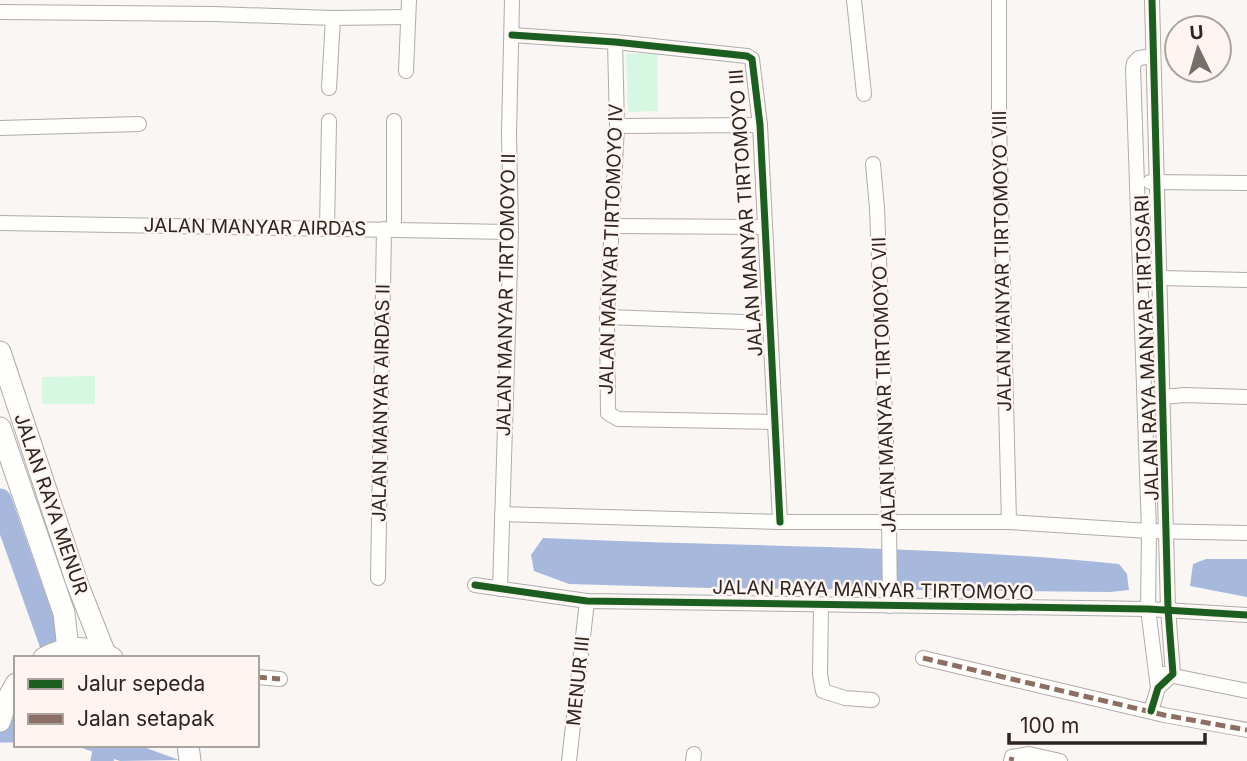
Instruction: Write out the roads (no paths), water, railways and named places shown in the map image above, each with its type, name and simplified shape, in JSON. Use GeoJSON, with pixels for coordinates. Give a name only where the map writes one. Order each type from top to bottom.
{"type":"FeatureCollection","features":[{"type":"Feature","properties":{"kind":"main road","name":"JALAN RAYA MENUR"},"geometry":{"type":"LineString","coordinates":[[1,356],[77,583],[109,656]]}},
{"type":"Feature","properties":{"kind":"main road","name":"JALAN RAYA MENUR"},"geometry":{"type":"LineString","coordinates":[[0,428],[64,613],[54,654],[86,649],[109,656]]}},
{"type":"Feature","properties":{"kind":"main road"},"geometry":{"type":"LineString","coordinates":[[0,719],[9,691]]}},
{"type":"Feature","properties":{"kind":"street"},"geometry":{"type":"LineString","coordinates":[[407,71],[408,0]]}},
{"type":"Feature","properties":{"kind":"street","name":"JALAN MANYAR TIRTOMOYO II"},"geometry":{"type":"LineString","coordinates":[[500,589],[511,232],[509,134],[512,0]]}},
{"type":"Feature","properties":{"kind":"street"},"geometry":{"type":"LineString","coordinates":[[854,0],[864,94]]}},
{"type":"Feature","properties":{"kind":"street","name":"JALAN MANYAR TIRTOMOYO VIII"},"geometry":{"type":"LineString","coordinates":[[999,0],[999,120],[1009,522]]}},
{"type":"Feature","properties":{"kind":"street","name":"JALAN RAYA MANYAR TIRTOSARI"},"geometry":{"type":"LineString","coordinates":[[1152,0],[1168,610],[1173,674]]}},
{"type":"Feature","properties":{"kind":"street"},"geometry":{"type":"LineString","coordinates":[[0,12],[117,7],[214,7],[333,18],[408,17]]}},
{"type":"Feature","properties":{"kind":"street"},"geometry":{"type":"LineString","coordinates":[[329,88],[333,18]]}},
{"type":"Feature","properties":{"kind":"street","name":"JALAN MANYAR TIRTOMOYO III"},"geometry":{"type":"LineString","coordinates":[[512,35],[747,55],[752,59],[760,125],[780,522]]}},
{"type":"Feature","properties":{"kind":"street","name":"JALAN MANYAR TIRTOMOYO IV"},"geometry":{"type":"LineString","coordinates":[[615,42],[617,125],[607,317],[607,407],[612,417],[618,419],[775,422]]}},
{"type":"Feature","properties":{"kind":"street","name":"JALAN RAYA MANYAR TIRTOSARI"},"geometry":{"type":"LineString","coordinates":[[1152,708],[1157,681],[1148,609],[1149,531],[1134,63],[1139,58],[1153,56]]}},
{"type":"Feature","properties":{"kind":"street"},"geometry":{"type":"LineString","coordinates":[[327,228],[328,121]]}},
{"type":"Feature","properties":{"kind":"street","name":"JALAN MANYAR AIRDAS II"},"geometry":{"type":"LineString","coordinates":[[378,578],[394,121]]}},
{"type":"Feature","properties":{"kind":"street"},"geometry":{"type":"LineString","coordinates":[[0,128],[139,124]]}},
{"type":"Feature","properties":{"kind":"street"},"geometry":{"type":"LineString","coordinates":[[617,125],[760,125]]}},
{"type":"Feature","properties":{"kind":"street","name":"JALAN MANYAR TIRTOMOYO VII"},"geometry":{"type":"LineString","coordinates":[[873,164],[877,208],[890,599]]}},
{"type":"Feature","properties":{"kind":"street"},"geometry":{"type":"LineString","coordinates":[[1139,182],[1247,183]]}},
{"type":"Feature","properties":{"kind":"street","name":"JALAN MANYAR AIRDAS"},"geometry":{"type":"LineString","coordinates":[[0,223],[511,232]]}},
{"type":"Feature","properties":{"kind":"street"},"geometry":{"type":"LineString","coordinates":[[613,226],[765,227]]}},
{"type":"Feature","properties":{"kind":"street"},"geometry":{"type":"LineString","coordinates":[[1161,278],[1247,279]]}},
{"type":"Feature","properties":{"kind":"street"},"geometry":{"type":"LineString","coordinates":[[607,317],[770,323]]}},
{"type":"Feature","properties":{"kind":"street","name":"JALAN RAYA MANYAR TIRTOSARI"},"geometry":{"type":"LineString","coordinates":[[1143,337],[1161,337]]}},
{"type":"Feature","properties":{"kind":"street"},"geometry":{"type":"LineString","coordinates":[[1163,397],[1247,397]]}},
{"type":"Feature","properties":{"kind":"street"},"geometry":{"type":"LineString","coordinates":[[502,514],[780,522],[1009,522],[1149,531],[1247,533]]}},
{"type":"Feature","properties":{"kind":"street","name":"JALAN RAYA MANYAR TIRTOMOYO"},"geometry":{"type":"LineString","coordinates":[[475,585],[587,601],[821,605],[890,599],[1247,615]]}},
{"type":"Feature","properties":{"kind":"street","name":"MENUR III"},"geometry":{"type":"LineString","coordinates":[[569,761],[587,601]]}},
{"type":"Feature","properties":{"kind":"street"},"geometry":{"type":"LineString","coordinates":[[821,605],[820,674],[823,691],[845,698],[872,700]]}},
{"type":"Feature","properties":{"kind":"street"},"geometry":{"type":"LineString","coordinates":[[923,658],[1247,730]]}},
{"type":"Feature","properties":{"kind":"street"},"geometry":{"type":"LineString","coordinates":[[1157,681],[1173,674],[1247,691]]}},
{"type":"Feature","properties":{"kind":"street"},"geometry":{"type":"LineString","coordinates":[[259,677],[280,679]]}},
{"type":"Feature","properties":{"kind":"street"},"geometry":{"type":"LineString","coordinates":[[1011,761],[1012,757],[1029,754],[1060,761]]}},
{"type":"Feature","properties":{"kind":"water"},"geometry":{"type":"Polygon","coordinates":[[[543,538],[975,553],[1119,564],[1127,574],[1129,590],[709,588],[569,584],[534,571],[531,555],[543,538]]]}},
{"type":"Feature","properties":{"kind":"water"},"geometry":{"type":"Polygon","coordinates":[[[1206,559],[1247,559],[1247,597],[1190,586],[1193,564],[1206,559]]]}},
{"type":"Feature","properties":{"kind":"water"},"geometry":{"type":"Polygon","coordinates":[[[79,747],[143,747],[179,760],[120,761],[79,747]]]}},
{"type":"Feature","properties":{"kind":"waterway"},"geometry":{"type":"LineString","coordinates":[[0,500],[55,656]]}},
{"type":"Feature","properties":{"kind":"waterway"},"geometry":{"type":"LineString","coordinates":[[0,731],[14,731]]}},
{"type":"Feature","properties":{"kind":"waterway"},"geometry":{"type":"LineString","coordinates":[[102,761],[105,747]]}}]}
